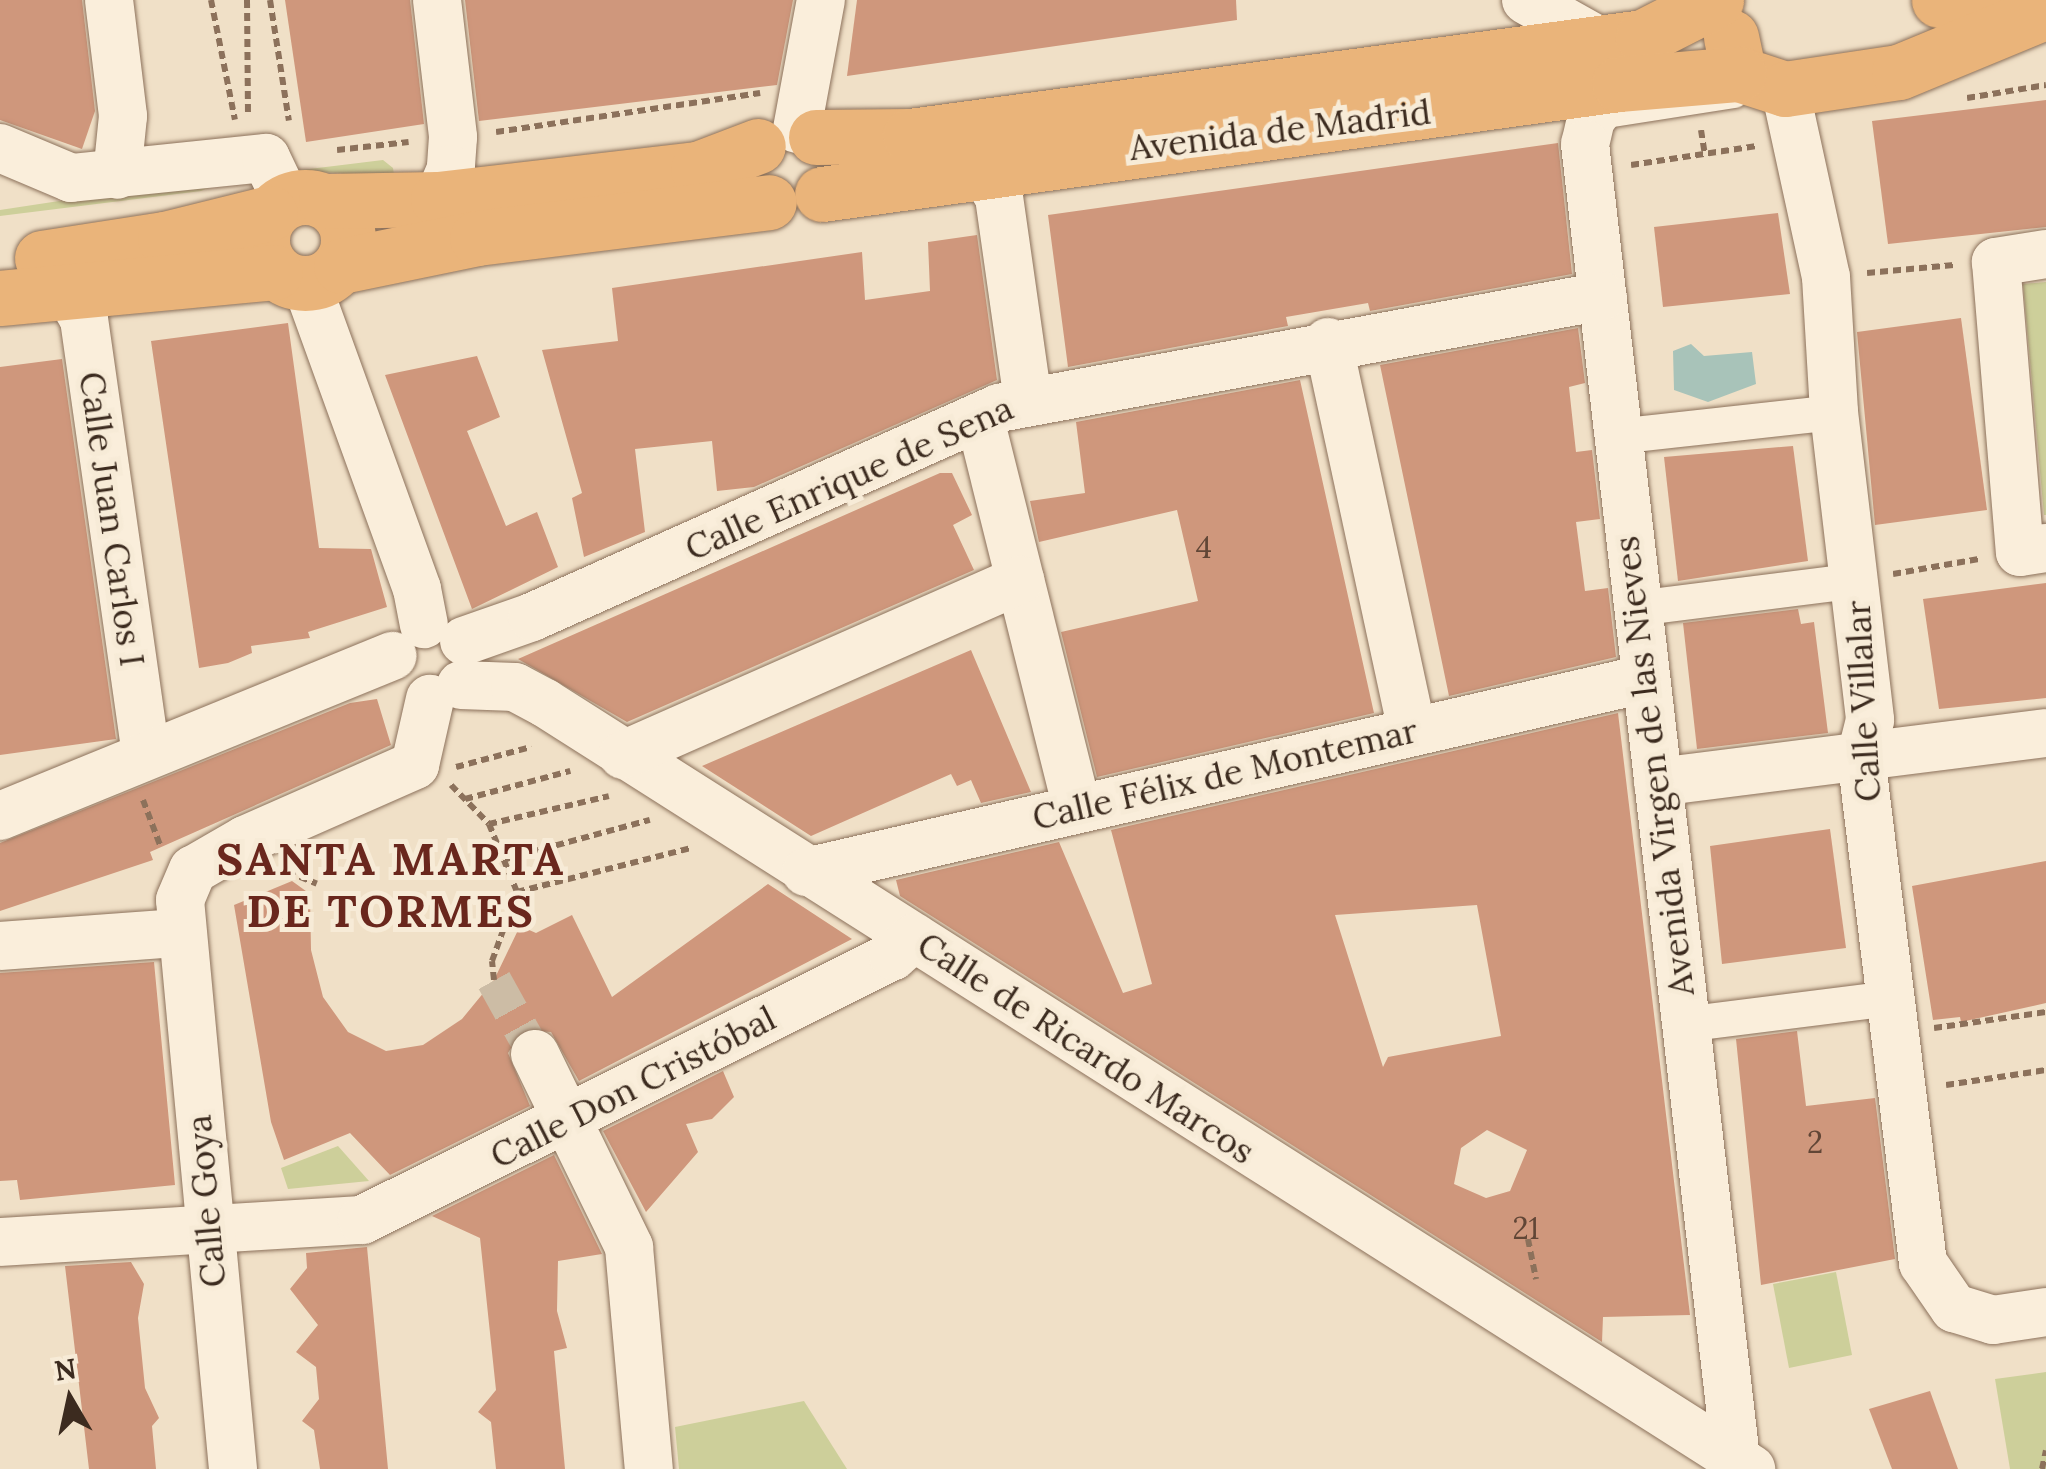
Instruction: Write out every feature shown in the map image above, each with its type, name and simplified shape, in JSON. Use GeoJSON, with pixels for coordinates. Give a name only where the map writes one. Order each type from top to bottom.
{"type":"FeatureCollection","features":[{"type":"Feature","properties":{"kind":"highway","name":"Avenida de Madrid"},"geometry":{"type":"LineString","coordinates":[[0,298],[66,288],[308,274],[477,238],[795,198],[981,169],[1592,97],[1643,37],[1716,0]]}},
{"type":"Feature","properties":{"kind":"highway"},"geometry":{"type":"LineString","coordinates":[[1739,0],[1730,32],[1769,94]]}},
{"type":"Feature","properties":{"kind":"highway"},"geometry":{"type":"LineString","coordinates":[[1899,72],[1928,32],[1925,0]]}},
{"type":"Feature","properties":{"kind":"highway"},"geometry":{"type":"LineString","coordinates":[[1938,0],[2044,13]]}},
{"type":"Feature","properties":{"kind":"highway"},"geometry":{"type":"LineString","coordinates":[[1899,72],[2044,13]]}},
{"type":"Feature","properties":{"kind":"highway","name":"Avenida de Madrid"},"geometry":{"type":"LineString","coordinates":[[0,264],[165,239],[279,186],[438,199],[698,169],[784,126],[910,136],[1592,97],[1769,94],[1899,72]]}},
{"type":"Feature","properties":{"kind":"highway"},"geometry":{"type":"LineString","coordinates":[[784,126],[828,154],[831,175],[795,198],[755,186],[751,166],[784,126]]}},
{"type":"Feature","properties":{"kind":"highway"},"geometry":{"type":"LineString","coordinates":[[279,186],[344,219],[349,242],[308,274],[263,254],[261,233],[279,186]]}},
{"type":"Feature","properties":{"kind":"street"},"geometry":{"type":"LineString","coordinates":[[110,0],[123,116],[117,175]]}},
{"type":"Feature","properties":{"kind":"street"},"geometry":{"type":"LineString","coordinates":[[437,0],[453,137],[451,168],[438,199]]}},
{"type":"Feature","properties":{"kind":"street"},"geometry":{"type":"LineString","coordinates":[[784,126],[821,0]]}},
{"type":"Feature","properties":{"kind":"street"},"geometry":{"type":"LineString","coordinates":[[1526,0],[1592,97]]}},
{"type":"Feature","properties":{"kind":"street","name":"Calle Villalar"},"geometry":{"type":"LineString","coordinates":[[1769,94],[1811,189],[1826,277],[1834,412],[1857,580],[1870,720],[1861,756],[1923,1263],[1954,1308],[1994,1320],[2046,1312]]}},
{"type":"Feature","properties":{"kind":"street","name":"Avenida Virgen de las Nieves"},"geometry":{"type":"LineString","coordinates":[[1592,97],[1603,296],[1616,436],[1730,1445]]}},
{"type":"Feature","properties":{"kind":"street"},"geometry":{"type":"LineString","coordinates":[[0,148],[71,178],[117,175],[279,186]]}},
{"type":"Feature","properties":{"kind":"street"},"geometry":{"type":"LineString","coordinates":[[981,169],[998,197],[1028,400]]}},
{"type":"Feature","properties":{"kind":"street"},"geometry":{"type":"LineString","coordinates":[[2033,550],[1996,262],[2046,254]]}},
{"type":"Feature","properties":{"kind":"street"},"geometry":{"type":"LineString","coordinates":[[193,870],[245,840],[414,765],[445,655],[408,561],[308,274]]}},
{"type":"Feature","properties":{"kind":"street","name":"Calle Juan Carlos I"},"geometry":{"type":"LineString","coordinates":[[66,288],[84,318],[146,754]]}},
{"type":"Feature","properties":{"kind":"street","name":"Calle Enrique de Sena"},"geometry":{"type":"LineString","coordinates":[[0,816],[146,754],[445,655],[1028,400],[1328,342],[1603,296]]}},
{"type":"Feature","properties":{"kind":"street"},"geometry":{"type":"LineString","coordinates":[[1328,342],[1412,731]]}},
{"type":"Feature","properties":{"kind":"street"},"geometry":{"type":"LineString","coordinates":[[1616,436],[1834,412]]}},
{"type":"Feature","properties":{"kind":"street"},"geometry":{"type":"LineString","coordinates":[[980,419],[1077,809]]}},
{"type":"Feature","properties":{"kind":"street"},"geometry":{"type":"LineString","coordinates":[[612,771],[1020,580]]}},
{"type":"Feature","properties":{"kind":"street"},"geometry":{"type":"LineString","coordinates":[[1636,608],[1857,580]]}},
{"type":"Feature","properties":{"kind":"street","name":"Calle de Ricardo Marcos"},"geometry":{"type":"LineString","coordinates":[[445,655],[515,687],[612,771],[806,872],[1730,1445]]}},
{"type":"Feature","properties":{"kind":"street","name":"Calle Félix de Montemar"},"geometry":{"type":"LineString","coordinates":[[806,872],[1644,679]]}},
{"type":"Feature","properties":{"kind":"street"},"geometry":{"type":"LineString","coordinates":[[1658,782],[2046,733]]}},
{"type":"Feature","properties":{"kind":"street","name":"Calle Goya"},"geometry":{"type":"LineString","coordinates":[[193,870],[180,900],[178,933],[233,1469]]}},
{"type":"Feature","properties":{"kind":"street"},"geometry":{"type":"LineString","coordinates":[[0,946],[178,933]]}},
{"type":"Feature","properties":{"kind":"street","name":"Calle Don Cristóbal"},"geometry":{"type":"LineString","coordinates":[[0,1242],[346,1223],[382,1213],[893,956],[914,938]]}},
{"type":"Feature","properties":{"kind":"street"},"geometry":{"type":"LineString","coordinates":[[1684,1024],[1891,1016]]}},
{"type":"Feature","properties":{"kind":"street"},"geometry":{"type":"LineString","coordinates":[[535,1054],[629,1247],[649,1469]]}},
{"type":"Feature","properties":{"kind":"path"},"geometry":{"type":"LineString","coordinates":[[211,0],[226,94],[279,186]]}},
{"type":"Feature","properties":{"kind":"path"},"geometry":{"type":"LineString","coordinates":[[247,0],[279,186]]}},
{"type":"Feature","properties":{"kind":"path"},"geometry":{"type":"LineString","coordinates":[[1592,97],[1626,166],[1774,144],[1769,94]]}},
{"type":"Feature","properties":{"kind":"path"},"geometry":{"type":"LineString","coordinates":[[279,186],[453,137],[784,126]]}},
{"type":"Feature","properties":{"kind":"path"},"geometry":{"type":"LineString","coordinates":[[1700,127],[1705,154]]}},
{"type":"Feature","properties":{"kind":"path"},"geometry":{"type":"LineString","coordinates":[[1826,277],[1996,262]]}},
{"type":"Feature","properties":{"kind":"path"},"geometry":{"type":"LineString","coordinates":[[1857,580],[2033,550]]}},
{"type":"Feature","properties":{"kind":"path"},"geometry":{"type":"LineString","coordinates":[[494,980],[492,961],[517,892],[488,824],[443,773],[549,742]]}},
{"type":"Feature","properties":{"kind":"path"},"geometry":{"type":"LineString","coordinates":[[146,754],[135,777],[163,854],[193,870]]}},
{"type":"Feature","properties":{"kind":"path"},"geometry":{"type":"LineString","coordinates":[[465,799],[612,771]]}},
{"type":"Feature","properties":{"kind":"path"},"geometry":{"type":"LineString","coordinates":[[488,824],[612,771]]}},
{"type":"Feature","properties":{"kind":"path"},"geometry":{"type":"LineString","coordinates":[[506,859],[664,816]]}},
{"type":"Feature","properties":{"kind":"path"},"geometry":{"type":"LineString","coordinates":[[517,892],[707,844]]}},
{"type":"Feature","properties":{"kind":"path"},"geometry":{"type":"LineString","coordinates":[[292,870],[317,884]]}},
{"type":"Feature","properties":{"kind":"path"},"geometry":{"type":"LineString","coordinates":[[1891,1016],[2046,1012]]}},
{"type":"Feature","properties":{"kind":"path"},"geometry":{"type":"LineString","coordinates":[[1900,1092],[2046,1070]]}},
{"type":"Feature","properties":{"kind":"path"},"geometry":{"type":"LineString","coordinates":[[2042,1469],[2046,1450]]}},
{"type":"Feature","properties":{"kind":"green space"},"geometry":{"type":"Polygon","coordinates":[[[383,160],[393,168],[396,187],[340,173],[293,171],[383,160]]]}},
{"type":"Feature","properties":{"kind":"green space"},"geometry":{"type":"Polygon","coordinates":[[[243,173],[201,191],[0,216],[0,210],[243,173]]]}},
{"type":"Feature","properties":{"kind":"green space"},"geometry":{"type":"Polygon","coordinates":[[[2046,282],[2046,515],[2044,515],[2023,284],[2046,282]]]}},
{"type":"Feature","properties":{"kind":"green space"},"geometry":{"type":"Polygon","coordinates":[[[338,1146],[369,1181],[288,1189],[281,1168],[338,1146]]]}},
{"type":"Feature","properties":{"kind":"green space"},"geometry":{"type":"Polygon","coordinates":[[[1836,1272],[1852,1355],[1789,1368],[1773,1284],[1836,1272]]]}},
{"type":"Feature","properties":{"kind":"green space"},"geometry":{"type":"Polygon","coordinates":[[[2046,1372],[2046,1469],[2010,1469],[1995,1379],[2046,1372]]]}},
{"type":"Feature","properties":{"kind":"green space"},"geometry":{"type":"Polygon","coordinates":[[[804,1401],[847,1469],[679,1469],[675,1427],[804,1401]]]}},
{"type":"Feature","properties":{"kind":"water"},"geometry":{"type":"Polygon","coordinates":[[[1691,344],[1704,356],[1752,352],[1756,384],[1708,402],[1674,390],[1673,351],[1691,344]]]}},
{"type":"Feature","properties":{"kind":"building"},"geometry":{"type":"Polygon","coordinates":[[[0,0],[82,0],[95,111],[82,149],[0,120],[0,0]]]}},
{"type":"Feature","properties":{"kind":"building"},"geometry":{"type":"Polygon","coordinates":[[[285,0],[410,0],[424,124],[306,142],[285,0]]]}},
{"type":"Feature","properties":{"kind":"building"},"geometry":{"type":"Polygon","coordinates":[[[465,0],[793,0],[777,85],[479,121],[465,0]]]}},
{"type":"Feature","properties":{"kind":"building"},"geometry":{"type":"Polygon","coordinates":[[[857,0],[1236,0],[1237,20],[847,76],[857,0]]]}},
{"type":"Feature","properties":{"kind":"building"},"geometry":{"type":"Polygon","coordinates":[[[2046,100],[2046,227],[1888,244],[1872,121],[2046,100]]]}},
{"type":"Feature","properties":{"kind":"building"},"geometry":{"type":"Polygon","coordinates":[[[1558,143],[1572,274],[1370,311],[1368,303],[1286,317],[1288,326],[1068,367],[1048,215],[1558,143]]]}},
{"type":"Feature","properties":{"kind":"building"},"geometry":{"type":"Polygon","coordinates":[[[1778,213],[1790,294],[1663,307],[1654,227],[1778,213]]]}},
{"type":"Feature","properties":{"kind":"building"},"geometry":{"type":"Polygon","coordinates":[[[977,235],[997,380],[754,487],[717,491],[712,441],[635,449],[645,532],[584,557],[572,498],[582,493],[542,350],[618,341],[612,288],[862,252],[865,300],[930,291],[928,242],[977,235]]]}},
{"type":"Feature","properties":{"kind":"building"},"geometry":{"type":"Polygon","coordinates":[[[1961,318],[1987,510],[1875,525],[1857,332],[1961,318]]]}},
{"type":"Feature","properties":{"kind":"building"},"geometry":{"type":"Polygon","coordinates":[[[288,323],[319,548],[371,549],[387,607],[308,632],[310,638],[251,646],[252,653],[228,663],[199,668],[151,341],[288,323]]]}},
{"type":"Feature","properties":{"kind":"building"},"geometry":{"type":"Polygon","coordinates":[[[1578,328],[1585,383],[1569,387],[1576,452],[1592,450],[1600,519],[1576,522],[1585,591],[1608,588],[1616,657],[1449,696],[1380,365],[1578,328]]]}},
{"type":"Feature","properties":{"kind":"building"},"geometry":{"type":"Polygon","coordinates":[[[477,356],[500,417],[467,431],[506,526],[537,512],[558,567],[472,609],[385,375],[477,356]]]}},
{"type":"Feature","properties":{"kind":"building"},"geometry":{"type":"Polygon","coordinates":[[[62,359],[116,739],[0,755],[0,367],[62,359]]]}},
{"type":"Feature","properties":{"kind":"building"},"geometry":{"type":"Polygon","coordinates":[[[1300,380],[1374,713],[1097,777],[1061,632],[1198,601],[1177,510],[1039,542],[1030,501],[1085,493],[1076,422],[1300,380]]]}},
{"type":"Feature","properties":{"kind":"building"},"geometry":{"type":"Polygon","coordinates":[[[1793,446],[1808,561],[1678,581],[1664,457],[1793,446]]]}},
{"type":"Feature","properties":{"kind":"building"},"geometry":{"type":"Polygon","coordinates":[[[940,473],[952,473],[972,515],[953,525],[974,570],[627,722],[518,659],[940,473]]]}},
{"type":"Feature","properties":{"kind":"building"},"geometry":{"type":"Polygon","coordinates":[[[2046,583],[2046,698],[1939,709],[1923,599],[2046,583]]]}},
{"type":"Feature","properties":{"kind":"building"},"geometry":{"type":"Polygon","coordinates":[[[1798,609],[1801,624],[1814,622],[1828,733],[1697,749],[1683,623],[1798,609]]]}},
{"type":"Feature","properties":{"kind":"building"},"geometry":{"type":"Polygon","coordinates":[[[971,650],[1031,792],[981,803],[971,780],[957,786],[951,774],[811,836],[702,766],[971,650]]]}},
{"type":"Feature","properties":{"kind":"building"},"geometry":{"type":"Polygon","coordinates":[[[377,699],[391,745],[150,852],[153,860],[0,911],[0,843],[350,703],[377,699]]]}},
{"type":"Feature","properties":{"kind":"building"},"geometry":{"type":"Polygon","coordinates":[[[1618,713],[1690,1315],[1603,1317],[1602,1342],[900,896],[896,880],[1059,842],[1123,993],[1152,984],[1111,830],[1618,713]],[[1477,905],[1335,915],[1383,1067],[1388,1057],[1501,1036],[1477,905]],[[1487,1130],[1461,1148],[1454,1184],[1486,1198],[1510,1191],[1527,1150],[1487,1130]]]}},
{"type":"Feature","properties":{"kind":"building"},"geometry":{"type":"Polygon","coordinates":[[[1830,829],[1846,948],[1722,964],[1710,846],[1830,829]]]}},
{"type":"Feature","properties":{"kind":"building"},"geometry":{"type":"Polygon","coordinates":[[[2046,861],[2046,1003],[1961,1022],[1960,1017],[1933,1020],[1912,886],[2046,861]]]}},
{"type":"Feature","properties":{"kind":"building"},"geometry":{"type":"Polygon","coordinates":[[[292,881],[310,894],[311,950],[323,997],[348,1032],[386,1051],[423,1045],[462,1019],[494,980],[520,926],[536,933],[572,915],[612,997],[768,884],[852,939],[579,1081],[551,1032],[522,1030],[508,1053],[530,1106],[390,1175],[350,1133],[284,1160],[271,1122],[234,905],[292,881]]]}},
{"type":"Feature","properties":{"kind":"building"},"geometry":{"type":"Polygon","coordinates":[[[154,962],[175,1185],[20,1200],[17,1180],[0,1181],[0,973],[154,962]]]}},
{"type":"Feature","properties":{"kind":"building"},"geometry":{"type":"Polygon","coordinates":[[[1797,1031],[1806,1106],[1875,1098],[1895,1259],[1761,1285],[1736,1039],[1797,1031]]]}},
{"type":"Feature","properties":{"kind":"building"},"geometry":{"type":"Polygon","coordinates":[[[723,1071],[734,1097],[712,1119],[686,1124],[698,1152],[646,1212],[603,1131],[723,1071]]]}},
{"type":"Feature","properties":{"kind":"building"},"geometry":{"type":"Polygon","coordinates":[[[554,1155],[602,1254],[558,1261],[557,1311],[567,1348],[554,1351],[565,1469],[496,1469],[491,1422],[478,1412],[496,1390],[480,1238],[432,1216],[554,1155]]]}},
{"type":"Feature","properties":{"kind":"building"},"geometry":{"type":"Polygon","coordinates":[[[367,1247],[388,1469],[320,1469],[314,1430],[302,1421],[319,1399],[316,1367],[296,1352],[318,1325],[290,1289],[307,1268],[306,1253],[367,1247]]]}},
{"type":"Feature","properties":{"kind":"building"},"geometry":{"type":"Polygon","coordinates":[[[131,1262],[144,1284],[138,1318],[145,1388],[159,1418],[152,1426],[156,1469],[89,1469],[65,1266],[131,1262]]]}},
{"type":"Feature","properties":{"kind":"building"},"geometry":{"type":"Polygon","coordinates":[[[1930,1391],[1958,1469],[1892,1469],[1869,1409],[1930,1391]]]}},
{"type":"Feature","properties":{"kind":"tunnel"},"geometry":{"type":"LineString","coordinates":[[494,980],[535,1054]]}},
{"type":"Feature","properties":{"kind":"district","name":"SANTA MARTA DE TORMES"},"geometry":{"type":"Point","coordinates":[391,885]}}]}
